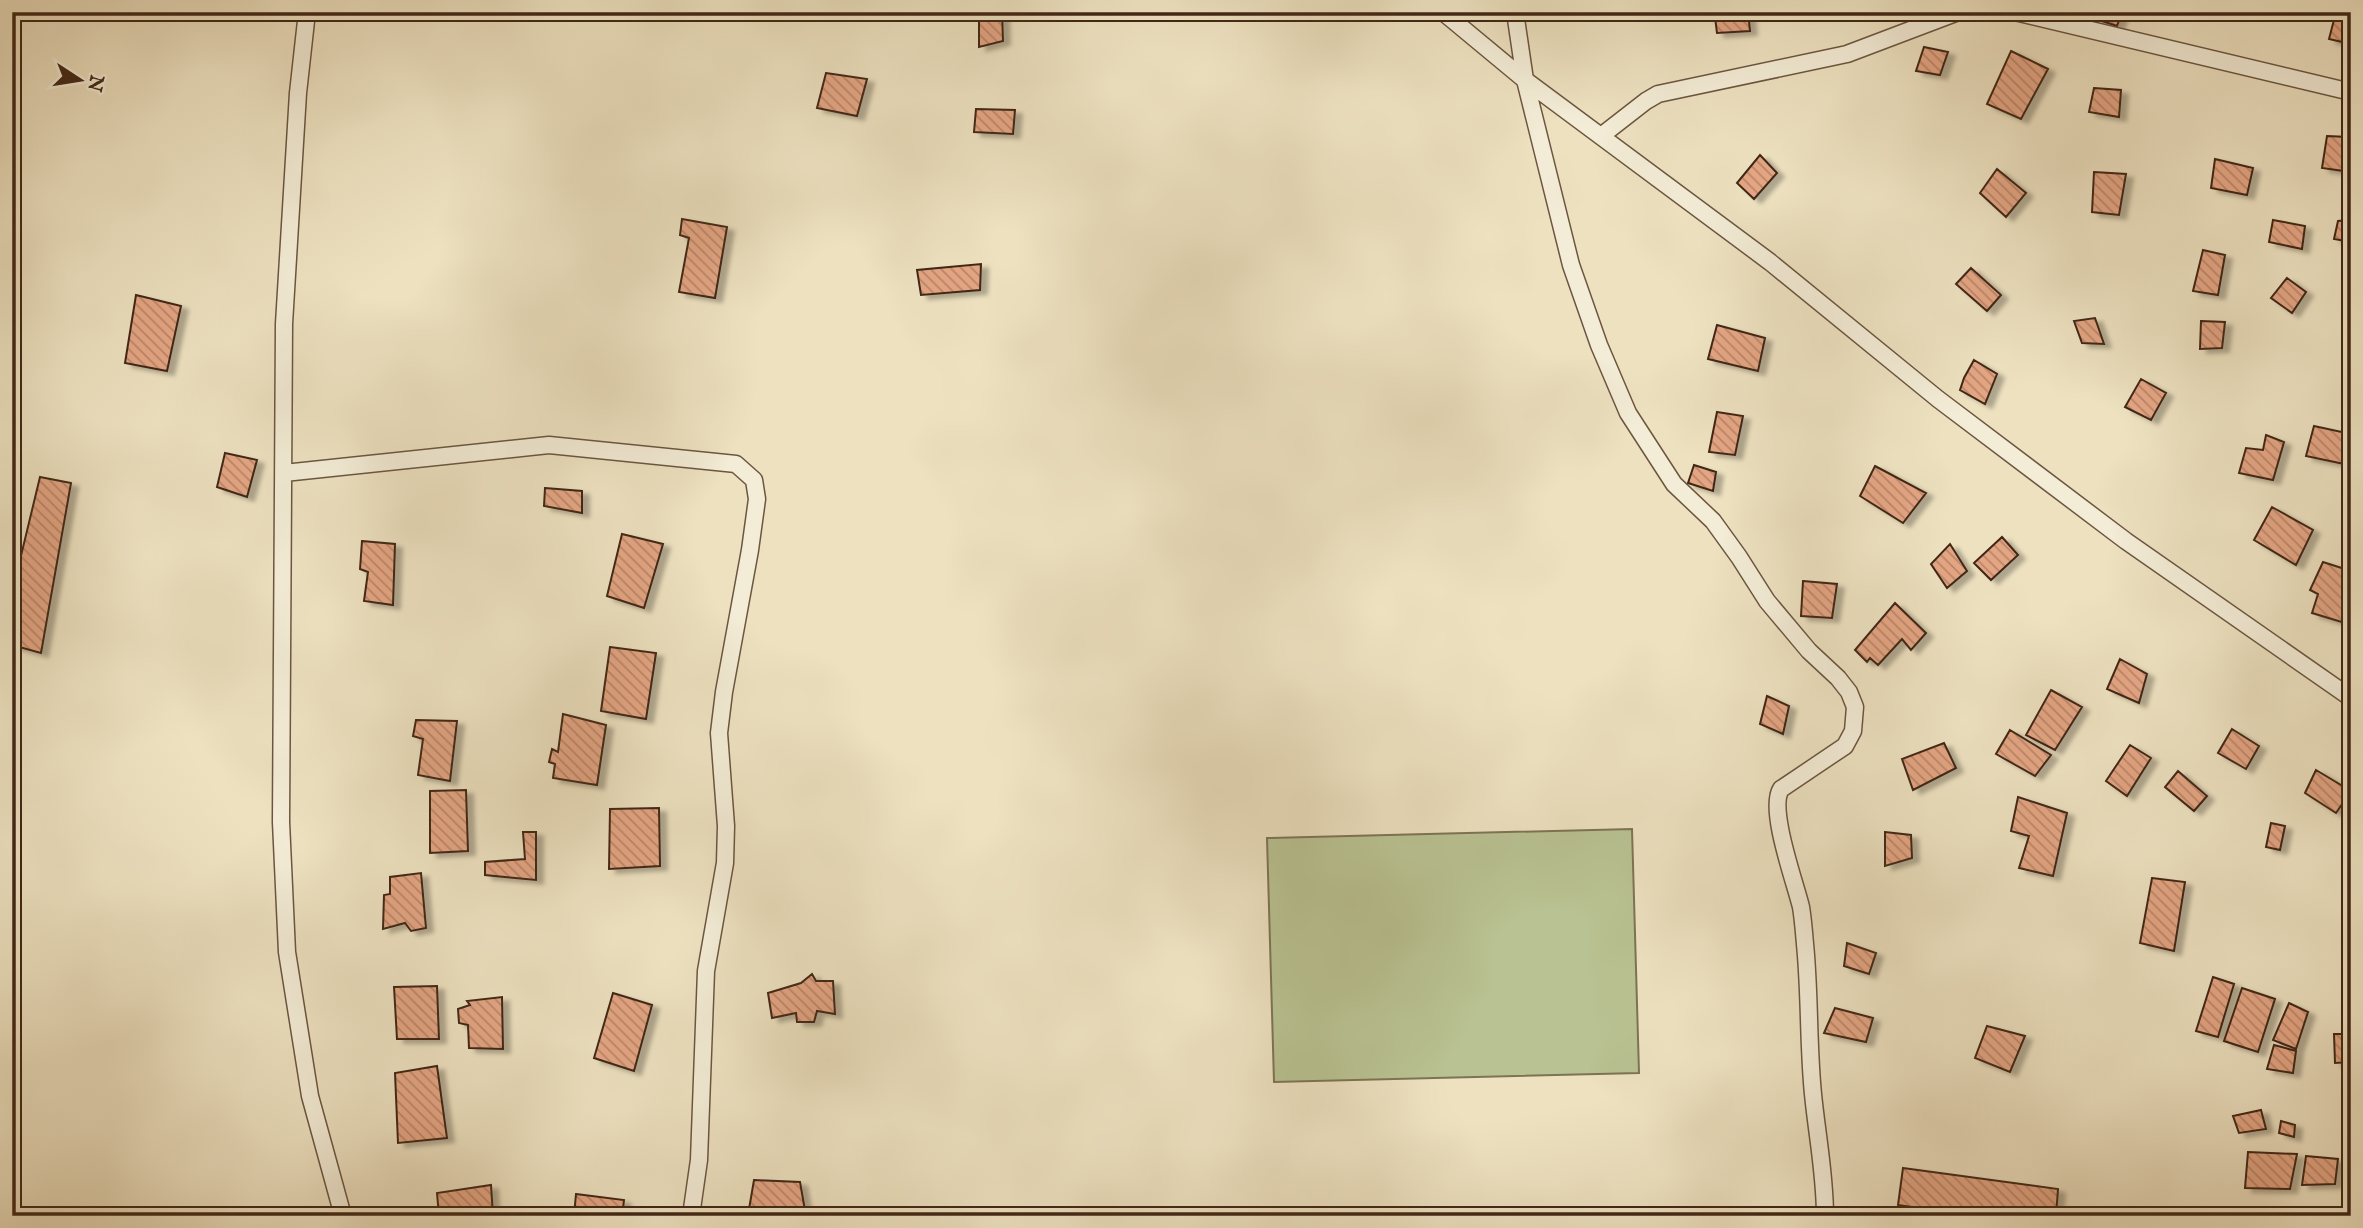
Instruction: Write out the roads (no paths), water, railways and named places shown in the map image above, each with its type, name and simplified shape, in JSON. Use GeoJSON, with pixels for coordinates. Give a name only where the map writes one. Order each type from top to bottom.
{"type":"FeatureCollection","features":[{"type":"Feature","properties":{"kind":"street"},"geometry":{"type":"LineString","coordinates":[[307,12],[298,93],[284,324],[281,822],[287,952],[310,1096],[344,1216]]}},
{"type":"Feature","properties":{"kind":"street"},"geometry":{"type":"LineString","coordinates":[[1443,12],[1525,80],[1770,262],[1938,398],[2126,541],[2351,698]]}},
{"type":"Feature","properties":{"kind":"street"},"geometry":{"type":"LineString","coordinates":[[1515,12],[1525,80],[1571,265],[1599,345],[1628,413],[1674,484],[1713,521],[1767,601],[1809,651],[1838,678],[1849,692],[1855,707],[1853,731],[1845,746],[1781,789],[1776,796],[1779,821],[1801,909],[1809,982],[1813,1093],[1826,1181],[1825,1216]]}},
{"type":"Feature","properties":{"kind":"street"},"geometry":{"type":"LineString","coordinates":[[1601,136],[1658,94],[1847,54],[1958,12]]}},
{"type":"Feature","properties":{"kind":"street"},"geometry":{"type":"LineString","coordinates":[[2015,12],[2351,92]]}},
{"type":"Feature","properties":{"kind":"street"},"geometry":{"type":"LineString","coordinates":[[284,473],[549,445],[736,464],[754,480],[757,499],[752,537],[719,733],[726,826],[725,863],[706,971],[699,1160],[691,1216]]}}]}
